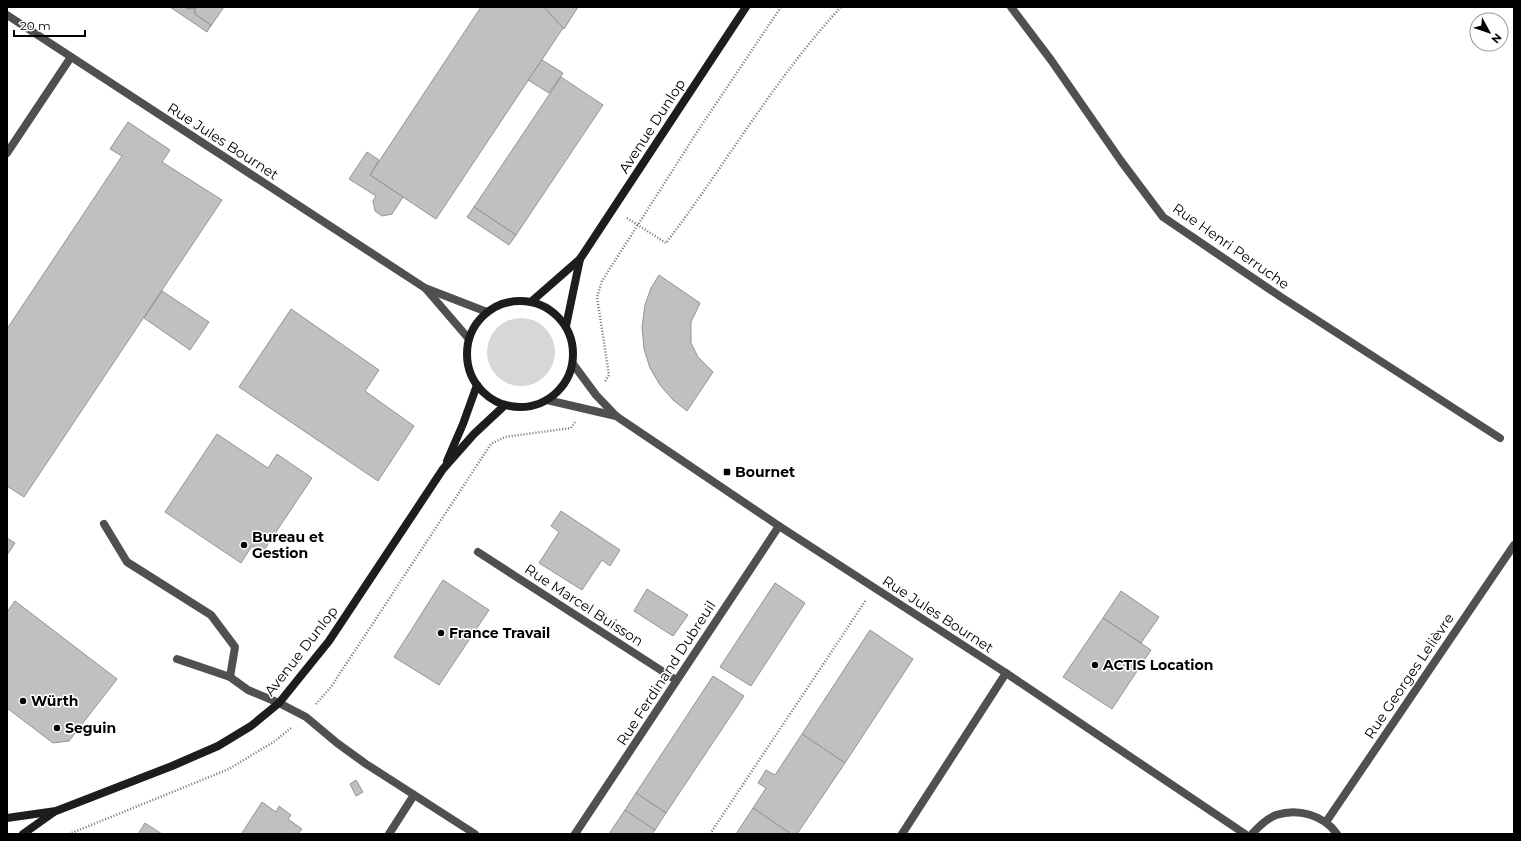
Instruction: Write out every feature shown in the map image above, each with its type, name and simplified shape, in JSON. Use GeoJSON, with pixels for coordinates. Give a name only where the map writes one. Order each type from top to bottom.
{"type":"FeatureCollection","features":[{"type":"Feature","properties":{"kind":"street","name":"Avenue Dunlop"},"geometry":{"type":"LineString","coordinates":[[532,301],[580,259],[746,7]]}},
{"type":"Feature","properties":{"kind":"street","name":"Rue Henri Perruche"},"geometry":{"type":"LineString","coordinates":[[1011,7],[1051,60],[1121,161],[1163,217],[1281,297],[1500,438]]}},
{"type":"Feature","properties":{"kind":"street","name":"Rue Jules Bournet"},"geometry":{"type":"LineString","coordinates":[[7,15],[425,288],[487,312]]}},
{"type":"Feature","properties":{"kind":"street"},"geometry":{"type":"LineString","coordinates":[[7,153],[71,57]]}},
{"type":"Feature","properties":{"kind":"street","name":"Avenue Dunlop"},"geometry":{"type":"LineString","coordinates":[[566,326],[580,259]]}},
{"type":"Feature","properties":{"kind":"street","name":"Rue Jules Bournet"},"geometry":{"type":"LineString","coordinates":[[425,288],[469,339]]}},
{"type":"Feature","properties":{"kind":"street"},"geometry":{"type":"LineString","coordinates":[[516,300],[532,301],[546,306],[557,314],[566,326],[574,351],[573,364],[568,379],[559,391],[547,400],[534,406],[519,407],[505,405],[489,398],[477,386],[470,371],[467,355],[469,339],[476,324],[487,312],[501,304],[516,300]]}},
{"type":"Feature","properties":{"kind":"street","name":"Rue Jules Bournet"},"geometry":{"type":"LineString","coordinates":[[573,364],[596,395],[616,416],[779,526],[1006,674],[1245,834]]}},
{"type":"Feature","properties":{"kind":"street","name":"Avenue Dunlop"},"geometry":{"type":"LineString","coordinates":[[443,469],[463,424],[477,386]]}},
{"type":"Feature","properties":{"kind":"street","name":"Rue Jules Bournet"},"geometry":{"type":"LineString","coordinates":[[547,400],[616,416]]}},
{"type":"Feature","properties":{"kind":"street","name":"Avenue Dunlop"},"geometry":{"type":"LineString","coordinates":[[7,818],[56,811],[172,766],[218,746],[251,726],[279,703],[329,641],[443,469],[474,434],[505,405]]}},
{"type":"Feature","properties":{"kind":"street"},"geometry":{"type":"LineString","coordinates":[[104,524],[127,562],[211,615],[235,647],[230,677]]}},
{"type":"Feature","properties":{"kind":"street","name":"Rue Ferdinand Dubreuil"},"geometry":{"type":"LineString","coordinates":[[575,834],[779,526]]}},
{"type":"Feature","properties":{"kind":"street","name":"Rue Georges Lelièvre"},"geometry":{"type":"LineString","coordinates":[[1326,822],[1514,545]]}},
{"type":"Feature","properties":{"kind":"street","name":"Rue Marcel Buisson"},"geometry":{"type":"LineString","coordinates":[[478,552],[676,680]]}},
{"type":"Feature","properties":{"kind":"street"},"geometry":{"type":"LineString","coordinates":[[177,659],[230,677],[248,690],[279,703],[306,717],[337,743],[475,834]]}},
{"type":"Feature","properties":{"kind":"street"},"geometry":{"type":"LineString","coordinates":[[902,834],[1006,674]]}},
{"type":"Feature","properties":{"kind":"street"},"geometry":{"type":"LineString","coordinates":[[389,834],[414,795]]}},
{"type":"Feature","properties":{"kind":"street","name":"Avenue Dunlop"},"geometry":{"type":"LineString","coordinates":[[23,834],[56,811]]}},
{"type":"Feature","properties":{"kind":"street"},"geometry":{"type":"LineString","coordinates":[[1252,834],[1261,824],[1276,815],[1293,812],[1310,814],[1326,822],[1337,834]]}},
{"type":"Feature","properties":{"kind":"path"},"geometry":{"type":"LineString","coordinates":[[614,208],[666,243],[777,87],[841,7]]}},
{"type":"Feature","properties":{"kind":"path"},"geometry":{"type":"LineString","coordinates":[[710,834],[874,588]]}},
{"type":"Feature","properties":{"kind":"shaded area"},"geometry":{"type":"Polygon","coordinates":[[[521,318],[534,321],[545,328],[552,339],[555,352],[552,365],[545,376],[534,383],[521,386],[508,383],[497,376],[490,365],[487,352],[490,339],[497,328],[508,321],[521,318]]]}},
{"type":"Feature","properties":{"kind":"building"},"geometry":{"type":"Polygon","coordinates":[[[170,7],[185,7],[187,9],[195,8],[195,14],[211,25],[207,32],[170,7]]]}},
{"type":"Feature","properties":{"kind":"building"},"geometry":{"type":"Polygon","coordinates":[[[185,7],[224,7],[210,27],[211,25],[195,14],[195,8],[187,9],[185,7]]]}},
{"type":"Feature","properties":{"kind":"building"},"geometry":{"type":"Polygon","coordinates":[[[481,7],[544,7],[563,28],[436,219],[370,175],[481,7]]]}},
{"type":"Feature","properties":{"kind":"building"},"geometry":{"type":"Polygon","coordinates":[[[544,7],[578,7],[564,29],[544,7]]]}},
{"type":"Feature","properties":{"kind":"building"},"geometry":{"type":"Polygon","coordinates":[[[542,60],[563,73],[549,93],[528,80],[542,60]]]}},
{"type":"Feature","properties":{"kind":"building"},"geometry":{"type":"Polygon","coordinates":[[[561,77],[603,105],[516,235],[474,207],[561,77]]]}},
{"type":"Feature","properties":{"kind":"building"},"geometry":{"type":"Polygon","coordinates":[[[128,122],[170,150],[162,162],[222,200],[24,497],[7,486],[7,329],[122,156],[110,149],[128,122]]]}},
{"type":"Feature","properties":{"kind":"building"},"geometry":{"type":"Polygon","coordinates":[[[367,152],[379,160],[370,175],[403,197],[392,214],[382,216],[375,211],[373,201],[376,196],[349,179],[367,152]]]}},
{"type":"Feature","properties":{"kind":"building"},"geometry":{"type":"Polygon","coordinates":[[[474,207],[516,235],[509,245],[467,217],[474,207]]]}},
{"type":"Feature","properties":{"kind":"building"},"geometry":{"type":"Polygon","coordinates":[[[659,275],[700,303],[691,322],[691,343],[698,357],[713,372],[687,411],[673,400],[660,385],[650,368],[644,349],[642,327],[645,305],[651,288],[659,275]]]}},
{"type":"Feature","properties":{"kind":"building"},"geometry":{"type":"Polygon","coordinates":[[[162,291],[209,322],[190,350],[144,318],[162,291]]]}},
{"type":"Feature","properties":{"kind":"building"},"geometry":{"type":"Polygon","coordinates":[[[291,309],[379,370],[365,391],[414,426],[378,481],[239,387],[291,309]]]}},
{"type":"Feature","properties":{"kind":"building"},"geometry":{"type":"Polygon","coordinates":[[[217,434],[268,468],[277,454],[312,478],[262,553],[252,546],[241,563],[165,512],[217,434]]]}},
{"type":"Feature","properties":{"kind":"building"},"geometry":{"type":"Polygon","coordinates":[[[561,511],[620,550],[610,566],[602,560],[582,590],[539,563],[559,532],[551,526],[561,511]]]}},
{"type":"Feature","properties":{"kind":"building"},"geometry":{"type":"Polygon","coordinates":[[[7,538],[15,543],[7,555],[7,538]]]}},
{"type":"Feature","properties":{"kind":"building","name":"France Travail"},"geometry":{"type":"Polygon","coordinates":[[[443,580],[489,610],[439,685],[394,657],[443,580]]]}},
{"type":"Feature","properties":{"kind":"building"},"geometry":{"type":"Polygon","coordinates":[[[775,583],[805,603],[751,686],[720,667],[775,583]]]}},
{"type":"Feature","properties":{"kind":"building"},"geometry":{"type":"Polygon","coordinates":[[[647,589],[688,615],[673,636],[634,611],[647,589]]]}},
{"type":"Feature","properties":{"kind":"building"},"geometry":{"type":"Polygon","coordinates":[[[1121,591],[1159,617],[1141,643],[1103,618],[1121,591]]]}},
{"type":"Feature","properties":{"kind":"building"},"geometry":{"type":"Polygon","coordinates":[[[15,601],[117,679],[69,741],[53,743],[7,708],[7,612],[15,601]]]}},
{"type":"Feature","properties":{"kind":"building"},"geometry":{"type":"Polygon","coordinates":[[[1103,618],[1151,650],[1112,709],[1063,677],[1103,618]]]}},
{"type":"Feature","properties":{"kind":"building"},"geometry":{"type":"Polygon","coordinates":[[[870,630],[913,659],[845,763],[802,734],[870,630]]]}},
{"type":"Feature","properties":{"kind":"building"},"geometry":{"type":"Polygon","coordinates":[[[713,676],[744,696],[666,813],[636,793],[713,676]]]}},
{"type":"Feature","properties":{"kind":"building"},"geometry":{"type":"Polygon","coordinates":[[[802,734],[845,763],[797,834],[791,834],[753,808],[766,788],[758,783],[766,770],[775,775],[802,734]]]}},
{"type":"Feature","properties":{"kind":"building"},"geometry":{"type":"Polygon","coordinates":[[[356,780],[363,792],[356,796],[350,784],[356,780]]]}},
{"type":"Feature","properties":{"kind":"building"},"geometry":{"type":"Polygon","coordinates":[[[636,793],[666,813],[655,830],[625,810],[636,793]]]}},
{"type":"Feature","properties":{"kind":"building"},"geometry":{"type":"Polygon","coordinates":[[[262,802],[276,812],[279,806],[291,815],[288,819],[302,829],[298,834],[242,833],[262,802]]]}},
{"type":"Feature","properties":{"kind":"building"},"geometry":{"type":"Polygon","coordinates":[[[753,808],[791,834],[736,834],[753,808]]]}},
{"type":"Feature","properties":{"kind":"building"},"geometry":{"type":"Polygon","coordinates":[[[625,810],[655,830],[652,834],[609,834],[625,810]]]}},
{"type":"Feature","properties":{"kind":"building"},"geometry":{"type":"Polygon","coordinates":[[[145,823],[162,834],[138,834],[145,823]]]}},
{"type":"Feature","properties":{"kind":"place","name":"Bournet"},"geometry":{"type":"Point","coordinates":[727,472]}},
{"type":"Feature","properties":{"kind":"place","name":"Bureau et Gestion"},"geometry":{"type":"Point","coordinates":[244,545]}},
{"type":"Feature","properties":{"kind":"place","name":"France Travail"},"geometry":{"type":"Point","coordinates":[441,633]}},
{"type":"Feature","properties":{"kind":"place","name":"ACTIS Location"},"geometry":{"type":"Point","coordinates":[1095,665]}},
{"type":"Feature","properties":{"kind":"place","name":"Würth"},"geometry":{"type":"Point","coordinates":[23,701]}},
{"type":"Feature","properties":{"kind":"place","name":"Seguin"},"geometry":{"type":"Point","coordinates":[57,728]}}]}
